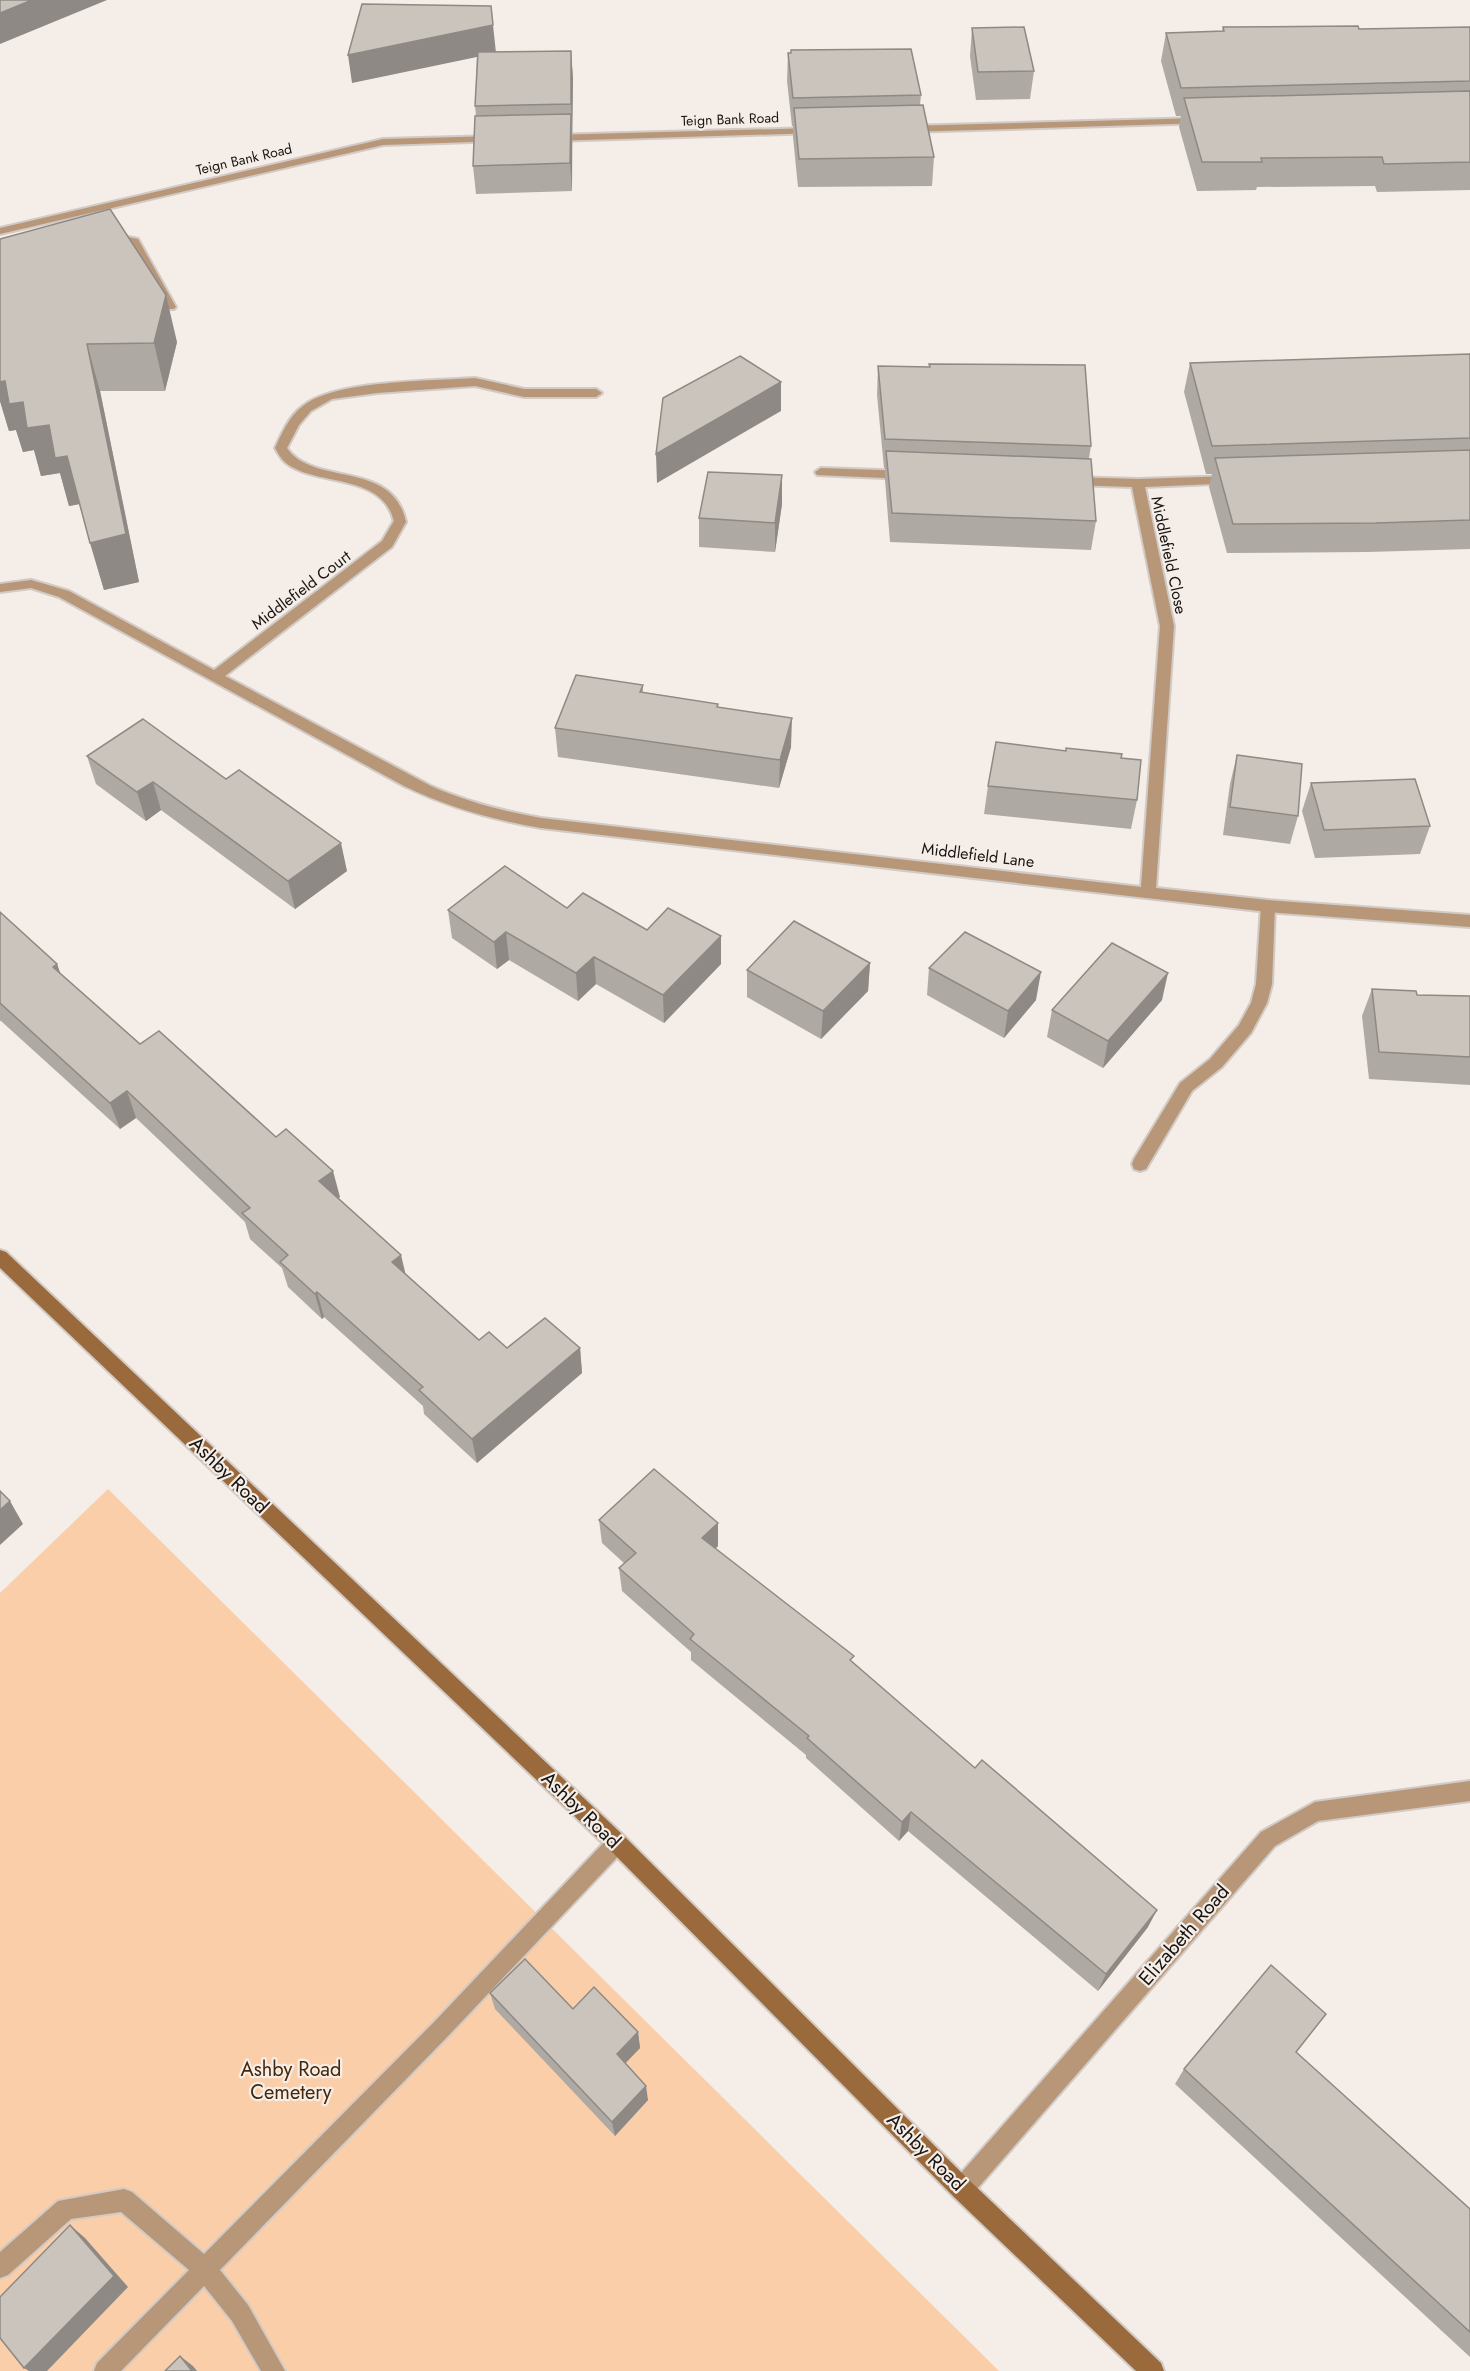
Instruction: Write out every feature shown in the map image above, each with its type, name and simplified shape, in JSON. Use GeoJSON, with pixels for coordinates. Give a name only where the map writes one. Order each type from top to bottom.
{"type":"FeatureCollection","features":[{"type":"Feature","properties":{"kind":"main road","name":"Ashby Road"},"geometry":{"type":"LineString","coordinates":[[0,1257],[617,1843],[962,2189],[1153,2371]]}},
{"type":"Feature","properties":{"kind":"street"},"geometry":{"type":"LineString","coordinates":[[896,129],[1215,120]]}},
{"type":"Feature","properties":{"kind":"street","name":"Teign Bank Road"},"geometry":{"type":"LineString","coordinates":[[537,138],[827,131]]}},
{"type":"Feature","properties":{"kind":"street","name":"Teign Bank Road"},"geometry":{"type":"LineString","coordinates":[[0,231],[29,229],[382,142],[503,139]]}},
{"type":"Feature","properties":{"kind":"street"},"geometry":{"type":"LineString","coordinates":[[102,246],[123,239],[134,241],[170,307]]}},
{"type":"Feature","properties":{"kind":"street","name":"Middlefield Court"},"geometry":{"type":"LineString","coordinates":[[214,677],[387,544],[400,522],[400,511],[392,499],[364,483],[290,461],[281,448],[293,424],[307,408],[329,396],[377,388],[475,382],[524,393],[596,393]]}},
{"type":"Feature","properties":{"kind":"street"},"geometry":{"type":"LineString","coordinates":[[821,472],[915,476]]}},
{"type":"Feature","properties":{"kind":"street","name":"Middlefield Close"},"geometry":{"type":"LineString","coordinates":[[1148,893],[1167,626],[1138,483],[1245,479]]}},
{"type":"Feature","properties":{"kind":"street"},"geometry":{"type":"LineString","coordinates":[[1056,480],[1138,483]]}},
{"type":"Feature","properties":{"kind":"street","name":"Middlefield Lane"},"geometry":{"type":"LineString","coordinates":[[0,588],[31,584],[63,594],[409,782],[444,800],[482,813],[541,823],[1148,893],[1268,906],[1470,921]]}},
{"type":"Feature","properties":{"kind":"street"},"geometry":{"type":"LineString","coordinates":[[1140,1164],[1186,1087],[1215,1063],[1245,1029],[1258,1003],[1264,984],[1268,906]]}},
{"type":"Feature","properties":{"kind":"street","name":"Elizabeth Road"},"geometry":{"type":"LineString","coordinates":[[962,2189],[1268,1839],[1314,1812],[1470,1791]]}},
{"type":"Feature","properties":{"kind":"street"},"geometry":{"type":"LineString","coordinates":[[105,2371],[444,2026],[617,1843]]}},
{"type":"Feature","properties":{"kind":"street"},"geometry":{"type":"LineString","coordinates":[[0,2267],[66,2209],[124,2200],[205,2269],[240,2313],[274,2371]]}},
{"type":"Feature","properties":{"kind":"green space","name":"Ashby Road Cemetery"},"geometry":{"type":"Polygon","coordinates":[[[108,1489],[999,2371],[0,2371],[0,1593],[108,1489]]]}},
{"type":"Feature","properties":{"kind":"building"},"geometry":{"type":"Polygon","coordinates":[[[0,0],[32,0],[0,13],[0,0]]]}},
{"type":"Feature","properties":{"kind":"building"},"geometry":{"type":"Polygon","coordinates":[[[362,4],[491,6],[493,25],[348,55],[362,4]]]}},
{"type":"Feature","properties":{"kind":"building"},"geometry":{"type":"Polygon","coordinates":[[[1358,26],[1359,29],[1470,27],[1470,81],[1181,88],[1166,33],[1224,31],[1223,27],[1358,26]]]}},
{"type":"Feature","properties":{"kind":"building"},"geometry":{"type":"Polygon","coordinates":[[[1024,27],[1034,71],[978,72],[972,28],[1024,27]]]}},
{"type":"Feature","properties":{"kind":"building"},"geometry":{"type":"Polygon","coordinates":[[[911,49],[921,95],[793,98],[788,53],[791,53],[791,50],[911,49]]]}},
{"type":"Feature","properties":{"kind":"building"},"geometry":{"type":"Polygon","coordinates":[[[571,51],[571,104],[475,106],[478,52],[571,51]]]}},
{"type":"Feature","properties":{"kind":"building"},"geometry":{"type":"Polygon","coordinates":[[[1470,91],[1470,162],[1384,164],[1382,157],[1261,158],[1262,162],[1202,162],[1184,98],[1470,91]]]}},
{"type":"Feature","properties":{"kind":"building"},"geometry":{"type":"Polygon","coordinates":[[[923,105],[934,157],[799,159],[794,108],[923,105]]]}},
{"type":"Feature","properties":{"kind":"building"},"geometry":{"type":"Polygon","coordinates":[[[571,114],[570,163],[473,166],[475,116],[571,114]]]}},
{"type":"Feature","properties":{"kind":"building"},"geometry":{"type":"Polygon","coordinates":[[[110,209],[166,295],[154,343],[87,344],[126,534],[90,543],[67,456],[55,458],[49,425],[27,428],[23,402],[9,404],[5,381],[0,382],[0,239],[110,209]]]}},
{"type":"Feature","properties":{"kind":"building"},"geometry":{"type":"Polygon","coordinates":[[[1470,354],[1470,438],[1212,446],[1190,363],[1470,354]]]}},
{"type":"Feature","properties":{"kind":"building"},"geometry":{"type":"Polygon","coordinates":[[[740,356],[781,382],[656,454],[663,398],[740,356]]]}},
{"type":"Feature","properties":{"kind":"building"},"geometry":{"type":"Polygon","coordinates":[[[929,364],[1085,365],[1091,446],[885,439],[878,366],[930,367],[929,364]]]}},
{"type":"Feature","properties":{"kind":"building"},"geometry":{"type":"Polygon","coordinates":[[[1470,450],[1470,520],[1376,523],[1233,524],[1215,458],[1470,450]]]}},
{"type":"Feature","properties":{"kind":"building"},"geometry":{"type":"Polygon","coordinates":[[[886,451],[1091,459],[1096,521],[892,513],[886,451]]]}},
{"type":"Feature","properties":{"kind":"building"},"geometry":{"type":"Polygon","coordinates":[[[708,472],[782,475],[775,523],[699,518],[708,472]]]}},
{"type":"Feature","properties":{"kind":"building"},"geometry":{"type":"Polygon","coordinates":[[[576,675],[643,685],[640,692],[718,704],[717,707],[792,718],[780,760],[555,728],[576,675]]]}},
{"type":"Feature","properties":{"kind":"building"},"geometry":{"type":"Polygon","coordinates":[[[143,719],[226,779],[239,770],[341,843],[288,881],[153,782],[137,792],[87,756],[143,719]]]}},
{"type":"Feature","properties":{"kind":"building"},"geometry":{"type":"Polygon","coordinates":[[[996,742],[1066,751],[1066,748],[1122,754],[1121,758],[1141,760],[1137,800],[988,786],[996,742]]]}},
{"type":"Feature","properties":{"kind":"building"},"geometry":{"type":"Polygon","coordinates":[[[1237,755],[1302,764],[1298,816],[1230,807],[1237,755]]]}},
{"type":"Feature","properties":{"kind":"building"},"geometry":{"type":"Polygon","coordinates":[[[1415,779],[1430,826],[1324,830],[1311,783],[1415,779]]]}},
{"type":"Feature","properties":{"kind":"building"},"geometry":{"type":"Polygon","coordinates":[[[505,866],[567,908],[583,893],[647,930],[668,908],[721,936],[663,995],[594,957],[576,973],[506,932],[494,942],[448,910],[505,866]]]}},
{"type":"Feature","properties":{"kind":"building"},"geometry":{"type":"Polygon","coordinates":[[[0,912],[57,964],[53,967],[140,1044],[159,1031],[276,1137],[286,1129],[333,1171],[319,1181],[401,1255],[392,1262],[479,1340],[489,1332],[507,1348],[545,1318],[580,1348],[472,1439],[419,1390],[423,1387],[280,1262],[288,1255],[242,1213],[250,1208],[127,1091],[110,1103],[0,1003],[0,912]]]}},
{"type":"Feature","properties":{"kind":"building"},"geometry":{"type":"Polygon","coordinates":[[[794,921],[870,963],[823,1011],[747,970],[794,921]]]}},
{"type":"Feature","properties":{"kind":"building"},"geometry":{"type":"Polygon","coordinates":[[[965,932],[1041,972],[1008,1011],[929,968],[965,932]]]}},
{"type":"Feature","properties":{"kind":"building"},"geometry":{"type":"Polygon","coordinates":[[[1112,943],[1168,973],[1108,1041],[1052,1010],[1112,943]]]}},
{"type":"Feature","properties":{"kind":"building"},"geometry":{"type":"Polygon","coordinates":[[[1372,989],[1416,991],[1417,995],[1470,996],[1470,1057],[1379,1052],[1372,989]]]}},
{"type":"Feature","properties":{"kind":"building"},"geometry":{"type":"Polygon","coordinates":[[[654,1469],[718,1523],[702,1538],[854,1656],[850,1660],[975,1768],[982,1760],[1157,1910],[1106,1974],[911,1812],[902,1822],[807,1738],[809,1736],[690,1639],[694,1634],[619,1568],[636,1553],[599,1520],[654,1469]]]}},
{"type":"Feature","properties":{"kind":"building"},"geometry":{"type":"Polygon","coordinates":[[[0,1491],[10,1501],[0,1510],[0,1491]]]}},
{"type":"Feature","properties":{"kind":"building"},"geometry":{"type":"Polygon","coordinates":[[[525,1959],[573,2009],[594,1987],[638,2032],[617,2054],[646,2086],[612,2122],[490,1993],[525,1959]]]}},
{"type":"Feature","properties":{"kind":"building"},"geometry":{"type":"Polygon","coordinates":[[[1271,1965],[1326,2014],[1296,2052],[1470,2209],[1470,2332],[1184,2069],[1271,1965]]]}},
{"type":"Feature","properties":{"kind":"building"},"geometry":{"type":"Polygon","coordinates":[[[70,2225],[114,2276],[24,2368],[0,2338],[0,2297],[70,2225]]]}},
{"type":"Feature","properties":{"kind":"building"},"geometry":{"type":"Polygon","coordinates":[[[180,2356],[192,2371],[165,2371],[180,2356]]]}}]}
